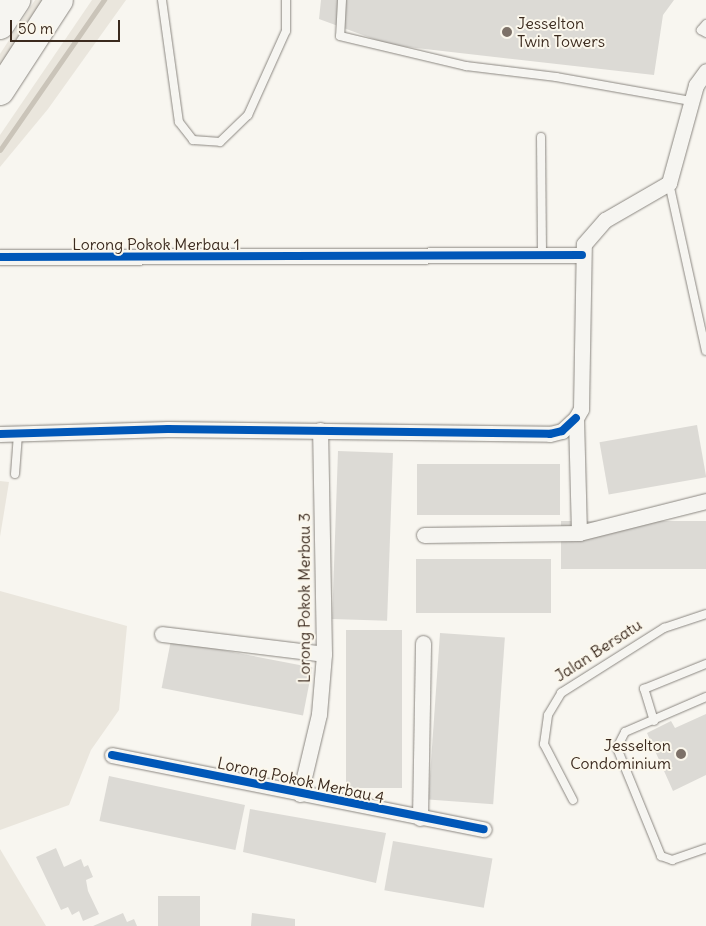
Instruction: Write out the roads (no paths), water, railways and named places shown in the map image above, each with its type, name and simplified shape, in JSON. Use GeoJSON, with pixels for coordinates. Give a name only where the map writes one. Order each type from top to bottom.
{"type":"FeatureCollection","features":[{"type":"Feature","properties":{"kind":"highway"},"geometry":{"type":"LineString","coordinates":[[0,25],[16,0]]}},
{"type":"Feature","properties":{"kind":"highway"},"geometry":{"type":"LineString","coordinates":[[0,91],[59,0]]}},
{"type":"Feature","properties":{"kind":"street"},"geometry":{"type":"LineString","coordinates":[[0,434],[320,430],[550,434],[562,431],[576,418],[581,409],[582,255],[590,234],[605,220],[669,183],[691,101],[706,71]]}},
{"type":"Feature","properties":{"kind":"street","name":"Lorong Pokok Merbau 1"},"geometry":{"type":"LineString","coordinates":[[0,257],[542,258],[582,255]]}},
{"type":"Feature","properties":{"kind":"street"},"geometry":{"type":"LineString","coordinates":[[576,418],[579,533]]}},
{"type":"Feature","properties":{"kind":"street","name":"Lorong Pokok Merbau 3"},"geometry":{"type":"LineString","coordinates":[[300,794],[319,714],[324,654],[320,430]]}},
{"type":"Feature","properties":{"kind":"street"},"geometry":{"type":"LineString","coordinates":[[424,535],[579,533],[706,501]]}},
{"type":"Feature","properties":{"kind":"street"},"geometry":{"type":"LineString","coordinates":[[162,634],[324,654]]}},
{"type":"Feature","properties":{"kind":"street"},"geometry":{"type":"LineString","coordinates":[[420,818],[423,643]]}},
{"type":"Feature","properties":{"kind":"street","name":"Lorong Pokok Merbau 4"},"geometry":{"type":"LineString","coordinates":[[112,755],[420,818],[484,829]]}},
{"type":"Feature","properties":{"kind":"lane"},"geometry":{"type":"LineString","coordinates":[[162,0],[178,122],[193,140],[220,142],[248,115],[286,31],[286,0]]}},
{"type":"Feature","properties":{"kind":"lane"},"geometry":{"type":"LineString","coordinates":[[342,0],[340,36],[466,66],[556,77],[691,101]]}},
{"type":"Feature","properties":{"kind":"lane"},"geometry":{"type":"LineString","coordinates":[[706,24],[701,30],[706,34]]}},
{"type":"Feature","properties":{"kind":"lane"},"geometry":{"type":"LineString","coordinates":[[541,137],[542,258]]}},
{"type":"Feature","properties":{"kind":"lane"},"geometry":{"type":"LineString","coordinates":[[669,183],[706,351]]}},
{"type":"Feature","properties":{"kind":"lane"},"geometry":{"type":"LineString","coordinates":[[15,474],[18,434]]}},
{"type":"Feature","properties":{"kind":"lane","name":"Jalan Bersatu"},"geometry":{"type":"LineString","coordinates":[[573,800],[544,744],[548,715],[561,693],[664,628],[706,614]]}},
{"type":"Feature","properties":{"kind":"lane"},"geometry":{"type":"LineString","coordinates":[[654,721],[644,690],[706,664]]}},
{"type":"Feature","properties":{"kind":"lane"},"geometry":{"type":"LineString","coordinates":[[706,697],[625,732],[618,741],[638,800],[662,856],[672,860],[706,848]]}},
{"type":"Feature","properties":{"kind":"waterway"},"geometry":{"type":"LineString","coordinates":[[0,150],[104,0]]}},
{"type":"Feature","properties":{"kind":"place","name":"Jesselton Twin Towers"},"geometry":{"type":"Point","coordinates":[507,32]}},
{"type":"Feature","properties":{"kind":"place","name":"Jesselton Condominium"},"geometry":{"type":"Point","coordinates":[681,754]}}]}
